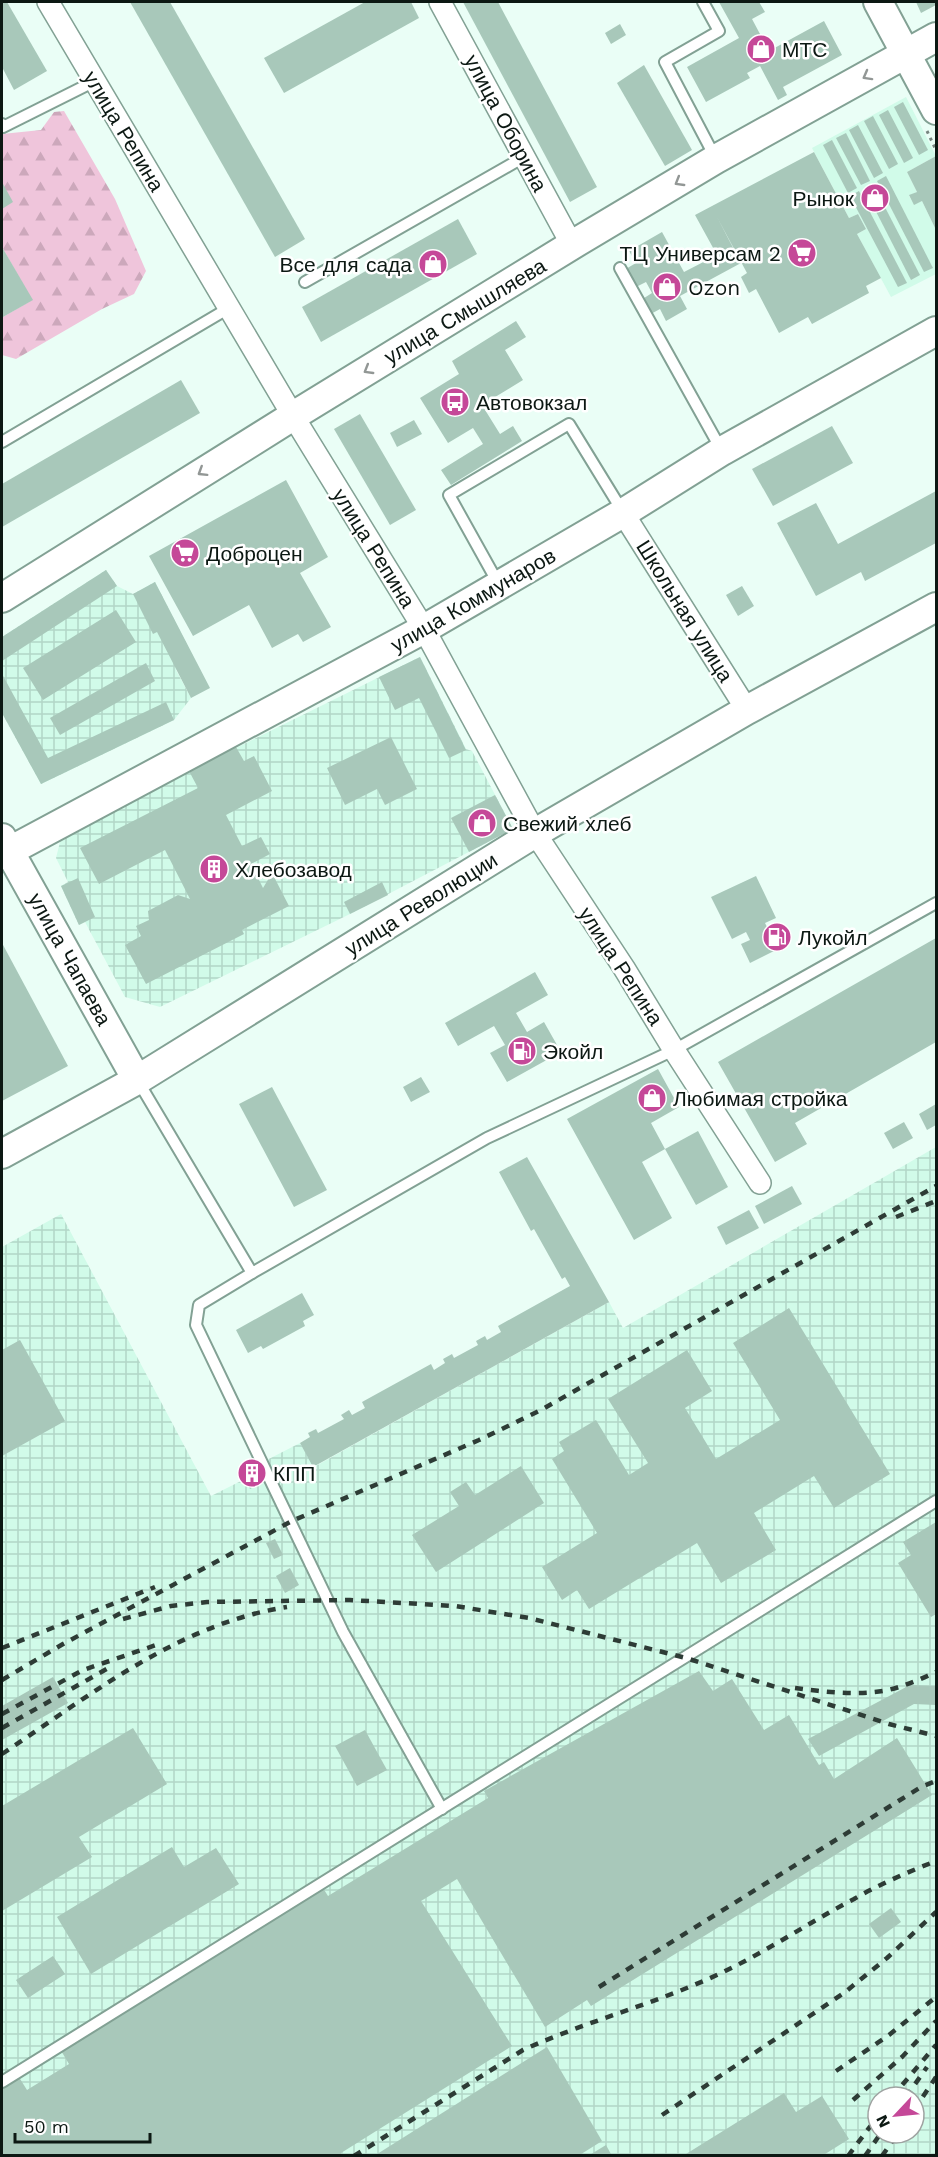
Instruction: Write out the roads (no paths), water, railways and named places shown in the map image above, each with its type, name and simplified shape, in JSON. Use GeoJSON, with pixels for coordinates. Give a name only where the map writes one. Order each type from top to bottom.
{"type":"FeatureCollection","features":[{"type":"Feature","properties":{"kind":"street","name":"улица Репина"},"geometry":{"type":"LineString","coordinates":[[48,2],[293,416],[424,629],[535,833],[624,968],[760,1183]]}},
{"type":"Feature","properties":{"kind":"street","name":"улица Оборина"},"geometry":{"type":"LineString","coordinates":[[440,2],[572,245]]}},
{"type":"Feature","properties":{"kind":"street"},"geometry":{"type":"LineString","coordinates":[[878,2],[908,54],[936,110]]}},
{"type":"Feature","properties":{"kind":"street","name":"улица Смышляева"},"geometry":{"type":"LineString","coordinates":[[2,598],[572,245],[716,159],[936,37]]}},
{"type":"Feature","properties":{"kind":"street","name":"улица Коммунаров"},"geometry":{"type":"LineString","coordinates":[[4,848],[424,629],[623,513],[722,451],[936,330]]}},
{"type":"Feature","properties":{"kind":"street","name":"Школьная улица"},"geometry":{"type":"LineString","coordinates":[[623,513],[747,710]]}},
{"type":"Feature","properties":{"kind":"street","name":"улица Революции"},"geometry":{"type":"LineString","coordinates":[[2,1154],[137,1080],[535,833],[747,710],[936,607]]}},
{"type":"Feature","properties":{"kind":"street","name":"улица Чапаева"},"geometry":{"type":"LineString","coordinates":[[4,848],[137,1080]]}},
{"type":"Feature","properties":{"kind":"lane"},"geometry":{"type":"LineString","coordinates":[[703,2],[719,31],[665,62],[716,159]]}},
{"type":"Feature","properties":{"kind":"lane"},"geometry":{"type":"LineString","coordinates":[[2,124],[3,126],[95,81]]}},
{"type":"Feature","properties":{"kind":"lane"},"geometry":{"type":"LineString","coordinates":[[305,282],[524,157]]}},
{"type":"Feature","properties":{"kind":"lane"},"geometry":{"type":"LineString","coordinates":[[620,268],[722,451]]}},
{"type":"Feature","properties":{"kind":"lane"},"geometry":{"type":"LineString","coordinates":[[2,442],[229,309]]}},
{"type":"Feature","properties":{"kind":"lane"},"geometry":{"type":"LineString","coordinates":[[500,586],[448,495],[569,424],[623,513]]}},
{"type":"Feature","properties":{"kind":"lane"},"geometry":{"type":"LineString","coordinates":[[442,1809],[344,1632],[196,1325],[199,1305],[487,1138],[674,1050],[936,903]]}},
{"type":"Feature","properties":{"kind":"lane"},"geometry":{"type":"LineString","coordinates":[[137,1080],[252,1273]]}},
{"type":"Feature","properties":{"kind":"lane"},"geometry":{"type":"LineString","coordinates":[[2,2082],[936,1502]]}},
{"type":"Feature","properties":{"kind":"railway"},"geometry":{"type":"LineString","coordinates":[[2,1680],[63,1644],[292,1521],[479,1440],[541,1410],[936,1186]]}},
{"type":"Feature","properties":{"kind":"railway"},"geometry":{"type":"LineString","coordinates":[[896,1217],[936,1201]]}},
{"type":"Feature","properties":{"kind":"railway"},"geometry":{"type":"LineString","coordinates":[[2,1648],[155,1587]]}},
{"type":"Feature","properties":{"kind":"railway"},"geometry":{"type":"LineString","coordinates":[[123,1619],[171,1606],[207,1602],[350,1600],[455,1606],[529,1618],[686,1658],[889,1724],[936,1736]]}},
{"type":"Feature","properties":{"kind":"railway"},"geometry":{"type":"LineString","coordinates":[[2,1754],[103,1686],[172,1645],[247,1616],[287,1607]]}},
{"type":"Feature","properties":{"kind":"railway"},"geometry":{"type":"LineString","coordinates":[[2,1714],[83,1670],[162,1643]]}},
{"type":"Feature","properties":{"kind":"railway"},"geometry":{"type":"LineString","coordinates":[[2,1728],[112,1666]]}},
{"type":"Feature","properties":{"kind":"railway"},"geometry":{"type":"LineString","coordinates":[[795,1688],[842,1693],[877,1692],[919,1680],[936,1672]]}},
{"type":"Feature","properties":{"kind":"railway"},"geometry":{"type":"LineString","coordinates":[[599,1987],[921,1787],[936,1781]]}},
{"type":"Feature","properties":{"kind":"railway"},"geometry":{"type":"LineString","coordinates":[[354,2156],[523,2050],[695,1985],[753,1956],[874,1888],[936,1861]]}},
{"type":"Feature","properties":{"kind":"railway"},"geometry":{"type":"LineString","coordinates":[[662,2115],[844,1993],[887,1958],[936,1912]]}},
{"type":"Feature","properties":{"kind":"railway"},"geometry":{"type":"LineString","coordinates":[[836,2071],[889,2035],[936,1997]]}},
{"type":"Feature","properties":{"kind":"railway"},"geometry":{"type":"LineString","coordinates":[[853,2100],[902,2057],[936,2021]]}},
{"type":"Feature","properties":{"kind":"railway"},"geometry":{"type":"LineString","coordinates":[[902,2085],[936,2045]]}},
{"type":"Feature","properties":{"kind":"railway"},"geometry":{"type":"LineString","coordinates":[[914,2085],[927,2067]]}},
{"type":"Feature","properties":{"kind":"railway"},"geometry":{"type":"LineString","coordinates":[[926,2092],[936,2077]]}},
{"type":"Feature","properties":{"kind":"railway"},"geometry":{"type":"LineString","coordinates":[[848,2156],[866,2132]]}},
{"type":"Feature","properties":{"kind":"railway"},"geometry":{"type":"LineString","coordinates":[[865,2156],[873,2145]]}},
{"type":"Feature","properties":{"kind":"railway"},"geometry":{"type":"LineString","coordinates":[[882,2156],[890,2145]]}},
{"type":"Feature","properties":{"kind":"place","name":"МТС"},"geometry":{"type":"Point","coordinates":[761,49]}},
{"type":"Feature","properties":{"kind":"place","name":"Рынок"},"geometry":{"type":"Point","coordinates":[875,198]}},
{"type":"Feature","properties":{"kind":"place","name":"ТЦ Универсам 2"},"geometry":{"type":"Point","coordinates":[802,253]}},
{"type":"Feature","properties":{"kind":"place","name":"Все для сада"},"geometry":{"type":"Point","coordinates":[433,264]}},
{"type":"Feature","properties":{"kind":"place","name":"Ozon"},"geometry":{"type":"Point","coordinates":[667,287]}},
{"type":"Feature","properties":{"kind":"place","name":"Автовокзал"},"geometry":{"type":"Point","coordinates":[455,402]}},
{"type":"Feature","properties":{"kind":"place","name":"Доброцен"},"geometry":{"type":"Point","coordinates":[185,553]}},
{"type":"Feature","properties":{"kind":"place","name":"Свежий хлеб"},"geometry":{"type":"Point","coordinates":[482,823]}},
{"type":"Feature","properties":{"kind":"place","name":"Хлебозавод"},"geometry":{"type":"Point","coordinates":[214,869]}},
{"type":"Feature","properties":{"kind":"place","name":"Лукойл"},"geometry":{"type":"Point","coordinates":[777,937]}},
{"type":"Feature","properties":{"kind":"place","name":"Экойл"},"geometry":{"type":"Point","coordinates":[522,1051]}},
{"type":"Feature","properties":{"kind":"place","name":"Любимая стройка"},"geometry":{"type":"Point","coordinates":[652,1098]}},
{"type":"Feature","properties":{"kind":"place","name":"КПП"},"geometry":{"type":"Point","coordinates":[252,1473]}}]}
